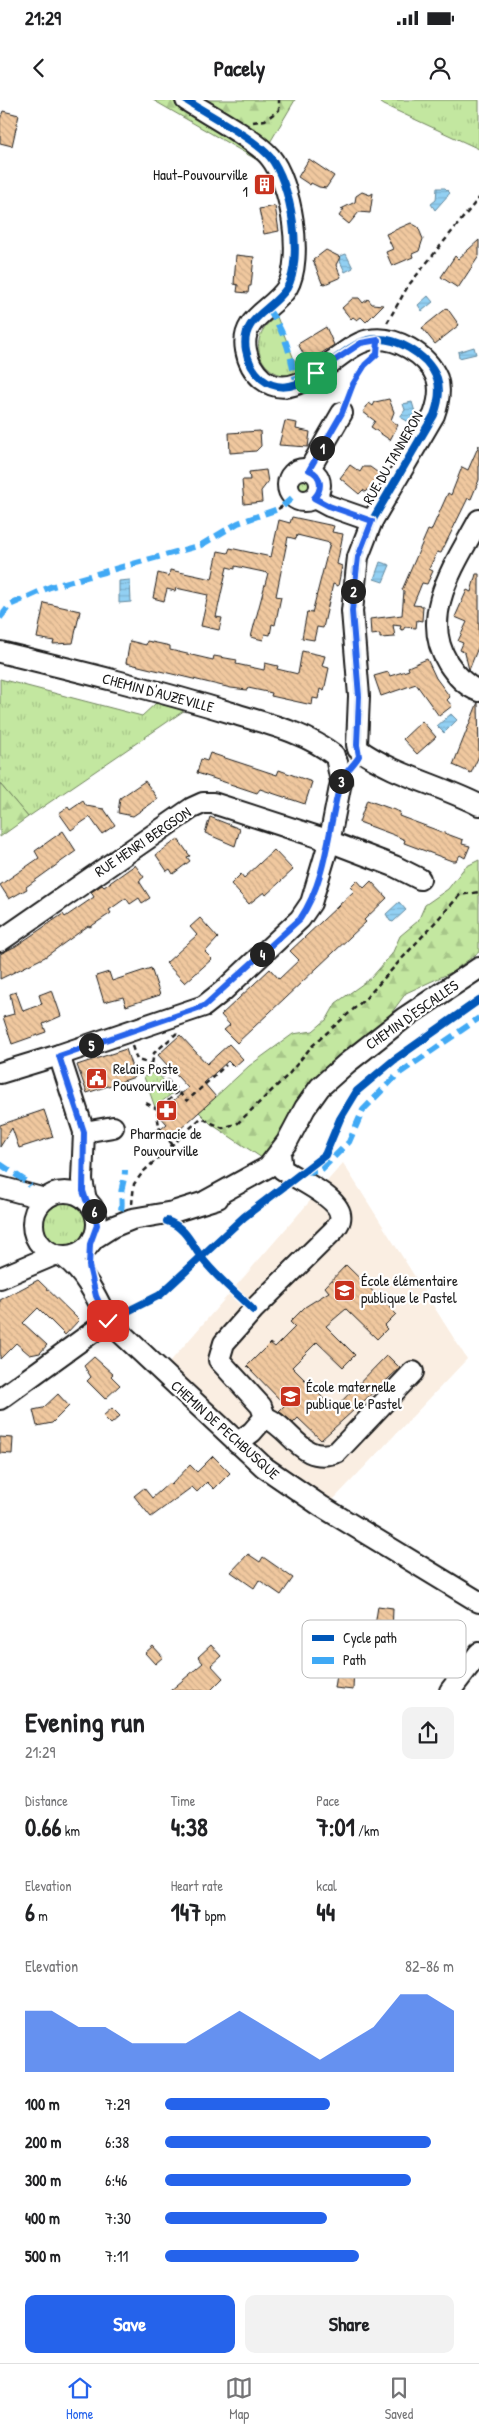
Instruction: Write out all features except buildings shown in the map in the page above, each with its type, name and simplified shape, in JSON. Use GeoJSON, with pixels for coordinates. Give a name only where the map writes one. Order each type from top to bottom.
{"type":"FeatureCollection","features":[{"type":"Feature","properties":{"kind":"street"},"geometry":{"type":"LineString","coordinates":[[186,100],[260,148],[270,158],[280,174],[291,214],[296,251],[294,271],[287,287],[276,302],[256,317],[245,334],[247,358],[254,370],[267,382],[278,387],[290,386],[316,373],[361,343],[378,340]]}},
{"type":"Feature","properties":{"kind":"street","name":"RUE DU TANNERON"},"geometry":{"type":"LineString","coordinates":[[59,1056],[204,1006],[293,926],[311,903],[329,843],[346,756],[357,719],[359,696],[352,611],[353,585],[358,557],[372,521],[434,415],[439,399],[437,379],[423,358],[399,344],[378,340]]}},
{"type":"Feature","properties":{"kind":"street"},"geometry":{"type":"LineString","coordinates":[[309,470],[342,413]]}},
{"type":"Feature","properties":{"kind":"street"},"geometry":{"type":"LineString","coordinates":[[301,469],[309,470],[317,476],[320,482],[320,491],[314,498],[303,502],[297,500],[288,488],[292,474],[301,469]]}},
{"type":"Feature","properties":{"kind":"street"},"geometry":{"type":"LineString","coordinates":[[314,498],[329,506],[372,521]]}},
{"type":"Feature","properties":{"kind":"street"},"geometry":{"type":"LineString","coordinates":[[479,520],[444,587],[436,615],[436,629],[440,644],[454,670],[464,682],[479,691]]}},
{"type":"Feature","properties":{"kind":"street","name":"CHEMIN D'AUZEVILLE"},"geometry":{"type":"LineString","coordinates":[[0,652],[202,704],[314,741],[346,756],[383,765],[434,784],[479,805]]}},
{"type":"Feature","properties":{"kind":"street","name":"RUE HENRI BERGSON"},"geometry":{"type":"LineString","coordinates":[[0,941],[192,808],[203,803],[213,803],[329,843]]}},
{"type":"Feature","properties":{"kind":"street"},"geometry":{"type":"LineString","coordinates":[[329,843],[394,866],[420,879]]}},
{"type":"Feature","properties":{"kind":"street","name":"CHEMIN D'ESCALLES"},"geometry":{"type":"LineString","coordinates":[[88,1203],[112,1214],[132,1215],[173,1212],[237,1193],[263,1183],[294,1150],[318,1098],[346,1063],[404,1018],[479,968]]}},
{"type":"Feature","properties":{"kind":"street"},"geometry":{"type":"LineString","coordinates":[[0,1073],[59,1056],[84,1132],[82,1180],[88,1203],[97,1225],[92,1242],[83,1251],[59,1256],[8,1274]]}},
{"type":"Feature","properties":{"kind":"street"},"geometry":{"type":"LineString","coordinates":[[84,1132],[113,1127]]}},
{"type":"Feature","properties":{"kind":"street"},"geometry":{"type":"LineString","coordinates":[[8,1274],[26,1253],[39,1205],[52,1196],[73,1176],[84,1153]]}},
{"type":"Feature","properties":{"kind":"street"},"geometry":{"type":"LineString","coordinates":[[264,1417],[261,1406],[219,1360],[220,1351],[224,1343],[253,1310],[334,1230],[340,1220],[340,1210],[333,1200],[281,1162]]}},
{"type":"Feature","properties":{"kind":"street"},"geometry":{"type":"LineString","coordinates":[[0,1189],[52,1196],[73,1193],[88,1203]]}},
{"type":"Feature","properties":{"kind":"street"},"geometry":{"type":"LineString","coordinates":[[0,1189],[20,1206],[33,1226],[38,1243],[59,1256]]}},
{"type":"Feature","properties":{"kind":"street","name":"CHEMIN D'ESCALLES"},"geometry":{"type":"LineString","coordinates":[[92,1242],[132,1215]]}},
{"type":"Feature","properties":{"kind":"street","name":"CHEMIN DE PECHBUSQUE"},"geometry":{"type":"LineString","coordinates":[[92,1242],[89,1266],[96,1296]]}},
{"type":"Feature","properties":{"kind":"street","name":"CHEMIN DE PECHBUSQUE"},"geometry":{"type":"LineString","coordinates":[[59,1256],[79,1270],[96,1296],[108,1321],[252,1458],[297,1491],[479,1602]]}},
{"type":"Feature","properties":{"kind":"street"},"geometry":{"type":"LineString","coordinates":[[0,1399],[108,1321]]}},
{"type":"Feature","properties":{"kind":"street"},"geometry":{"type":"LineString","coordinates":[[264,1417],[276,1422],[315,1456],[325,1456],[337,1452],[413,1372]]}},
{"type":"Feature","properties":{"kind":"street"},"geometry":{"type":"LineString","coordinates":[[237,1443],[257,1427],[264,1417]]}},
{"type":"Feature","properties":{"kind":"street"},"geometry":{"type":"LineString","coordinates":[[466,1670],[479,1653]]}},
{"type":"Feature","properties":{"kind":"street"},"geometry":{"type":"LineString","coordinates":[[450,1690],[459,1678]]}},
{"type":"Feature","properties":{"kind":"path"},"geometry":{"type":"LineString","coordinates":[[247,123],[265,120],[279,110],[279,100]]}},
{"type":"Feature","properties":{"kind":"path"},"geometry":{"type":"LineString","coordinates":[[342,413],[353,384],[365,365],[377,354],[378,340],[408,286],[479,198]]}},
{"type":"Feature","properties":{"kind":"path"},"geometry":{"type":"LineString","coordinates":[[278,509],[283,506]]}},
{"type":"Feature","properties":{"kind":"path"},"geometry":{"type":"LineString","coordinates":[[132,1215],[134,1184],[172,1144],[201,1118],[223,1128],[238,1123],[289,1074],[311,1047],[366,998],[460,896],[479,892]]}},
{"type":"Feature","properties":{"kind":"path"},"geometry":{"type":"LineString","coordinates":[[152,1064],[154,1053],[182,1029]]}},
{"type":"Feature","properties":{"kind":"path"},"geometry":{"type":"LineString","coordinates":[[128,1033],[137,1060],[152,1064],[187,1101],[226,1065]]}},
{"type":"Feature","properties":{"kind":"path"},"geometry":{"type":"LineString","coordinates":[[172,1144],[160,1130],[157,1115],[159,1110],[178,1091]]}},
{"type":"Feature","properties":{"kind":"path"},"geometry":{"type":"LineString","coordinates":[[146,1103],[159,1110]]}},
{"type":"Feature","properties":{"kind":"path"},"geometry":{"type":"LineString","coordinates":[[156,1131],[160,1130]]}},
{"type":"Feature","properties":{"kind":"shaded area"},"geometry":{"type":"Polygon","coordinates":[[[343,1163],[467,1359],[333,1500],[257,1449],[169,1363],[343,1163]]]}},
{"type":"Feature","properties":{"kind":"green space"},"geometry":{"type":"Polygon","coordinates":[[[153,100],[295,100],[259,161],[153,100]]]}},
{"type":"Feature","properties":{"kind":"green space"},"geometry":{"type":"Polygon","coordinates":[[[377,100],[479,100],[479,149],[384,105],[377,100]]]}},
{"type":"Feature","properties":{"kind":"green space"},"geometry":{"type":"Polygon","coordinates":[[[277,317],[300,374],[286,375],[275,372],[266,366],[261,357],[260,335],[266,325],[277,317]]]}},
{"type":"Feature","properties":{"kind":"green space"},"geometry":{"type":"Polygon","coordinates":[[[304,474],[314,481],[315,485],[308,495],[304,496],[294,489],[293,485],[300,475],[304,474]]]}},
{"type":"Feature","properties":{"kind":"green space"},"geometry":{"type":"Polygon","coordinates":[[[0,679],[142,716],[156,703],[185,710],[28,817],[0,784],[0,679]]]}},
{"type":"Feature","properties":{"kind":"green space"},"geometry":{"type":"Polygon","coordinates":[[[0,784],[28,817],[0,837],[0,784]]]}},
{"type":"Feature","properties":{"kind":"green space"},"geometry":{"type":"Polygon","coordinates":[[[479,860],[479,952],[452,972],[406,993],[387,1019],[262,1158],[211,1124],[199,1112],[249,1066],[293,1034],[313,1031],[327,1019],[336,1003],[371,978],[392,954],[400,936],[418,921],[425,905],[448,889],[465,867],[479,860]]]}},
{"type":"Feature","properties":{"kind":"green space"},"geometry":{"type":"Polygon","coordinates":[[[156,1072],[174,1092],[155,1107],[144,1077],[156,1072]]]}},
{"type":"Feature","properties":{"kind":"green space"},"geometry":{"type":"Polygon","coordinates":[[[60,1202],[70,1202],[84,1212],[88,1225],[84,1238],[78,1244],[70,1248],[60,1248],[46,1238],[42,1230],[42,1220],[52,1206],[60,1202]]]}},
{"type":"Feature","properties":{"kind":"water"},"geometry":{"type":"Polygon","coordinates":[[[437,188],[445,188],[450,193],[435,210],[431,204],[436,200],[437,188]]]}},
{"type":"Feature","properties":{"kind":"water"},"geometry":{"type":"Polygon","coordinates":[[[346,254],[353,268],[345,272],[338,257],[346,254]]]}},
{"type":"Feature","properties":{"kind":"water"},"geometry":{"type":"Polygon","coordinates":[[[428,296],[433,302],[422,311],[418,305],[428,296]]]}},
{"type":"Feature","properties":{"kind":"water"},"geometry":{"type":"Polygon","coordinates":[[[474,347],[476,354],[459,358],[458,352],[474,347]]]}},
{"type":"Feature","properties":{"kind":"water"},"geometry":{"type":"Polygon","coordinates":[[[412,402],[415,412],[409,422],[400,417],[405,410],[403,404],[412,402]]]}},
{"type":"Feature","properties":{"kind":"water"},"geometry":{"type":"Polygon","coordinates":[[[380,562],[390,565],[383,582],[374,579],[380,562]]]}},
{"type":"Feature","properties":{"kind":"water"},"geometry":{"type":"Polygon","coordinates":[[[130,580],[131,602],[119,603],[119,581],[130,580]]]}},
{"type":"Feature","properties":{"kind":"water"},"geometry":{"type":"Polygon","coordinates":[[[451,714],[457,720],[444,733],[437,726],[451,714]]]}},
{"type":"Feature","properties":{"kind":"water"},"geometry":{"type":"Polygon","coordinates":[[[399,902],[406,910],[393,922],[390,921],[386,914],[399,902]]]}},
{"type":"Feature","properties":{"kind":"marked path"},"geometry":{"type":"LineString","coordinates":[[268,309],[278,324],[285,341],[298,383]]}},
{"type":"Feature","properties":{"kind":"marked path"},"geometry":{"type":"LineString","coordinates":[[283,506],[293,497]]}},
{"type":"Feature","properties":{"kind":"marked path"},"geometry":{"type":"LineString","coordinates":[[0,618],[10,605],[50,587],[201,545],[238,523],[278,509]]}},
{"type":"Feature","properties":{"kind":"marked path"},"geometry":{"type":"LineString","coordinates":[[304,1172],[320,1171],[349,1142],[363,1110],[397,1075],[479,1018]]}},
{"type":"Feature","properties":{"kind":"marked path"},"geometry":{"type":"LineString","coordinates":[[0,1164],[30,1186]]}},
{"type":"Feature","properties":{"kind":"marked path"},"geometry":{"type":"LineString","coordinates":[[121,1210],[121,1191],[125,1170]]}},
{"type":"Feature","properties":{"kind":"cycle path"},"geometry":{"type":"LineString","coordinates":[[186,100],[254,142],[263,150],[277,169],[289,202],[295,240],[292,275],[287,288],[281,296],[252,322],[245,339],[251,366],[259,376],[276,386],[289,386],[317,373],[356,345],[369,340],[379,339],[399,343],[418,354],[426,361],[437,378],[439,387],[434,415],[372,521],[358,557],[352,611],[359,696],[357,745]]}},
{"type":"Feature","properties":{"kind":"cycle path"},"geometry":{"type":"LineString","coordinates":[[108,1321],[160,1295],[244,1217],[325,1155],[340,1119],[357,1091],[394,1060],[479,1000]]}},
{"type":"Feature","properties":{"kind":"cycle path"},"geometry":{"type":"LineString","coordinates":[[167,1221],[183,1231],[213,1271],[253,1310]]}},
{"type":"Feature","properties":{"kind":"place","name":"Haut-Pouvourville 1"},"geometry":{"type":"Point","coordinates":[264,184]}},
{"type":"Feature","properties":{"kind":"place","name":"Relais Poste Pouvourville"},"geometry":{"type":"Point","coordinates":[97,1078]}},
{"type":"Feature","properties":{"kind":"place","name":"Pharmacie de Pouvourville"},"geometry":{"type":"Point","coordinates":[166,1111]}},
{"type":"Feature","properties":{"kind":"place","name":"École élémentaire publique le Pastel"},"geometry":{"type":"Point","coordinates":[345,1290]}},
{"type":"Feature","properties":{"kind":"place","name":"École maternelle publique le Pastel"},"geometry":{"type":"Point","coordinates":[290,1396]}},
{"type":"Feature","properties":{"kind":"route"},"geometry":{"type":"LineString","coordinates":[[108,1321],[96,1296],[90,1274],[90,1244],[97,1225],[94,1212],[86,1200],[83,1191],[84,1132],[80,1114],[59,1056],[204,1006],[223,991],[300,919],[311,903],[329,843],[341,782],[359,756],[357,719],[359,696],[352,611],[353,585],[358,557],[372,521],[329,506],[314,498],[320,491],[320,482],[317,476],[309,470],[342,413],[353,384],[365,365],[377,354],[378,340],[369,340],[361,343],[316,373]]}}]}
